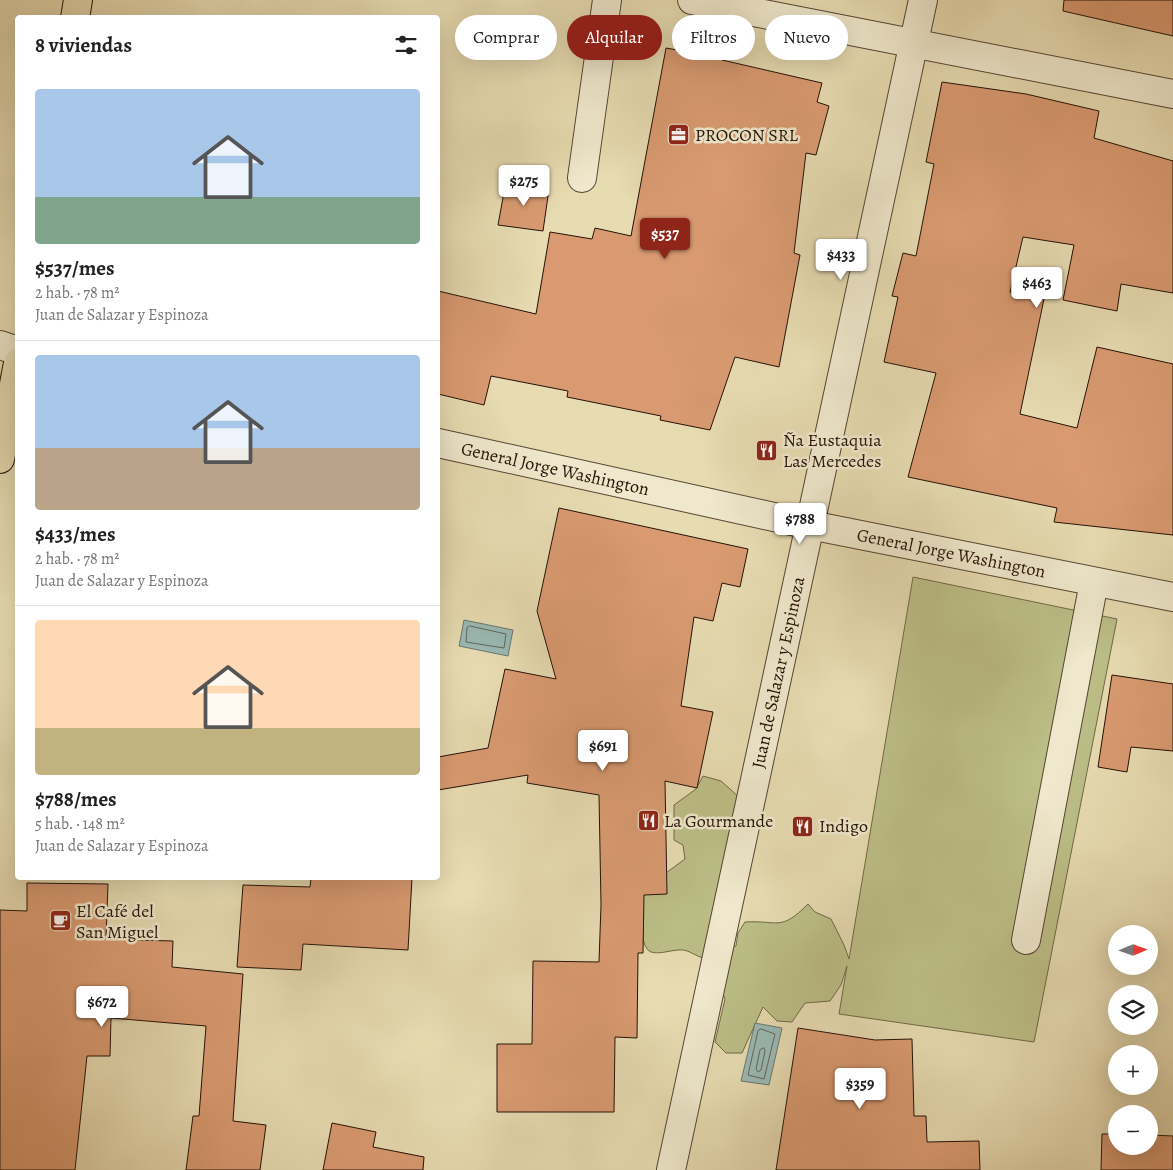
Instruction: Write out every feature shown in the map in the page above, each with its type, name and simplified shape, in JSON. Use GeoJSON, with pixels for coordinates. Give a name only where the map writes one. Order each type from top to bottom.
{"type":"FeatureCollection","features":[{"type":"Feature","properties":{"kind":"main road"},"geometry":{"type":"LineString","coordinates":[[76,15],[78,0]]}},
{"type":"Feature","properties":{"kind":"main road"},"geometry":{"type":"LineString","coordinates":[[0,459],[15,379]]}},
{"type":"Feature","properties":{"kind":"street"},"geometry":{"type":"LineString","coordinates":[[582,178],[607,0]]}},
{"type":"Feature","properties":{"kind":"street"},"geometry":{"type":"LineString","coordinates":[[692,0],[913,45],[1173,94]]}},
{"type":"Feature","properties":{"kind":"street","name":"Juan de Salazar y Espinoza"},"geometry":{"type":"LineString","coordinates":[[671,1170],[923,0]]}},
{"type":"Feature","properties":{"kind":"street"},"geometry":{"type":"LineString","coordinates":[[0,345],[15,350]]}},
{"type":"Feature","properties":{"kind":"street","name":"General Jorge Washington"},"geometry":{"type":"LineString","coordinates":[[440,443],[810,526],[1173,597]]}},
{"type":"Feature","properties":{"kind":"street"},"geometry":{"type":"LineString","coordinates":[[1026,940],[1094,582]]}},
{"type":"Feature","properties":{"kind":"green space"},"geometry":{"type":"Polygon","coordinates":[[[913,577],[1117,619],[1034,1042],[839,1014],[847,966],[841,985],[830,1001],[805,1003],[792,1022],[777,1021],[763,1007],[742,1053],[726,1053],[715,1042],[725,999],[720,985],[725,949],[736,946],[738,933],[745,922],[779,923],[799,913],[808,904],[815,912],[831,919],[849,959],[913,577]]]}},
{"type":"Feature","properties":{"kind":"green space"},"geometry":{"type":"Polygon","coordinates":[[[703,776],[721,781],[749,806],[708,958],[683,950],[651,952],[644,942],[642,934],[640,892],[685,859],[683,845],[674,840],[674,805],[696,789],[703,776]]]}},
{"type":"Feature","properties":{"kind":"water"},"geometry":{"type":"Polygon","coordinates":[[[464,620],[513,630],[508,656],[459,646],[464,620]]]}},
{"type":"Feature","properties":{"kind":"water"},"geometry":{"type":"Polygon","coordinates":[[[755,1023],[782,1028],[769,1085],[741,1081],[755,1023]]]}},
{"type":"Feature","properties":{"kind":"building"},"geometry":{"type":"Polygon","coordinates":[[[1064,0],[1173,0],[1173,36],[1063,11],[1064,0]]]}},
{"type":"Feature","properties":{"kind":"building"},"geometry":{"type":"Polygon","coordinates":[[[666,48],[672,49],[672,60],[722,60],[822,83],[817,102],[829,106],[816,155],[806,153],[794,253],[800,255],[779,367],[735,357],[710,430],[660,420],[661,416],[567,397],[568,391],[491,376],[484,405],[440,394],[440,291],[536,314],[550,232],[592,239],[595,228],[631,236],[666,48]]]}},
{"type":"Feature","properties":{"kind":"building"},"geometry":{"type":"Polygon","coordinates":[[[942,82],[1026,94],[1099,111],[1094,138],[1173,161],[1173,293],[1121,284],[1117,311],[1063,300],[1074,245],[1023,237],[1010,292],[1044,299],[1020,414],[1077,428],[1097,347],[1173,364],[1173,535],[1054,522],[1057,508],[908,477],[936,373],[884,362],[898,297],[892,296],[903,253],[916,256],[934,164],[926,162],[942,82]]]}},
{"type":"Feature","properties":{"kind":"building"},"geometry":{"type":"Polygon","coordinates":[[[506,181],[549,189],[543,231],[498,225],[506,181]]]}},
{"type":"Feature","properties":{"kind":"building"},"geometry":{"type":"Polygon","coordinates":[[[559,508],[748,549],[740,587],[722,583],[713,621],[694,617],[681,706],[713,712],[697,788],[665,781],[667,894],[644,895],[643,953],[638,953],[637,1038],[615,1037],[614,1112],[497,1112],[497,1044],[532,1044],[533,961],[599,962],[601,905],[599,795],[527,783],[528,775],[440,790],[440,757],[488,748],[505,669],[556,679],[537,611],[559,508]]]}},
{"type":"Feature","properties":{"kind":"building"},"geometry":{"type":"Polygon","coordinates":[[[1112,675],[1173,684],[1173,751],[1131,747],[1127,772],[1098,767],[1112,675]]]}},
{"type":"Feature","properties":{"kind":"building"},"geometry":{"type":"Polygon","coordinates":[[[311,880],[412,880],[408,950],[303,944],[301,970],[237,967],[243,885],[310,887],[311,880]]]}},
{"type":"Feature","properties":{"kind":"building"},"geometry":{"type":"Polygon","coordinates":[[[27,883],[108,884],[106,939],[173,941],[172,967],[243,974],[233,1121],[266,1125],[260,1170],[186,1170],[193,1116],[199,1116],[206,1026],[111,1018],[110,1056],[87,1056],[75,1170],[0,1170],[0,910],[27,911],[27,883]]]}},
{"type":"Feature","properties":{"kind":"building"},"geometry":{"type":"Polygon","coordinates":[[[798,1028],[875,1040],[912,1039],[914,1116],[926,1116],[927,1142],[979,1141],[980,1170],[776,1170],[798,1028]]]}},
{"type":"Feature","properties":{"kind":"building"},"geometry":{"type":"Polygon","coordinates":[[[332,1123],[376,1132],[373,1147],[424,1157],[423,1170],[323,1170],[332,1123]]]}},
{"type":"Feature","properties":{"kind":"building"},"geometry":{"type":"Polygon","coordinates":[[[1102,1134],[1108,1134],[1108,1155],[1158,1155],[1158,1135],[1173,1136],[1173,1170],[1101,1170],[1102,1134]]]}},
{"type":"Feature","properties":{"kind":"place","name":"PROCON SRL"},"geometry":{"type":"Point","coordinates":[679,135]}},
{"type":"Feature","properties":{"kind":"place","name":"Ña Eustaquia Las Mercedes"},"geometry":{"type":"Point","coordinates":[767,450]}},
{"type":"Feature","properties":{"kind":"place","name":"La Gourmande"},"geometry":{"type":"Point","coordinates":[648,821]}},
{"type":"Feature","properties":{"kind":"place","name":"Indigo"},"geometry":{"type":"Point","coordinates":[803,826]}},
{"type":"Feature","properties":{"kind":"place","name":"El Café del San Miguel"},"geometry":{"type":"Point","coordinates":[60,921]}}]}
